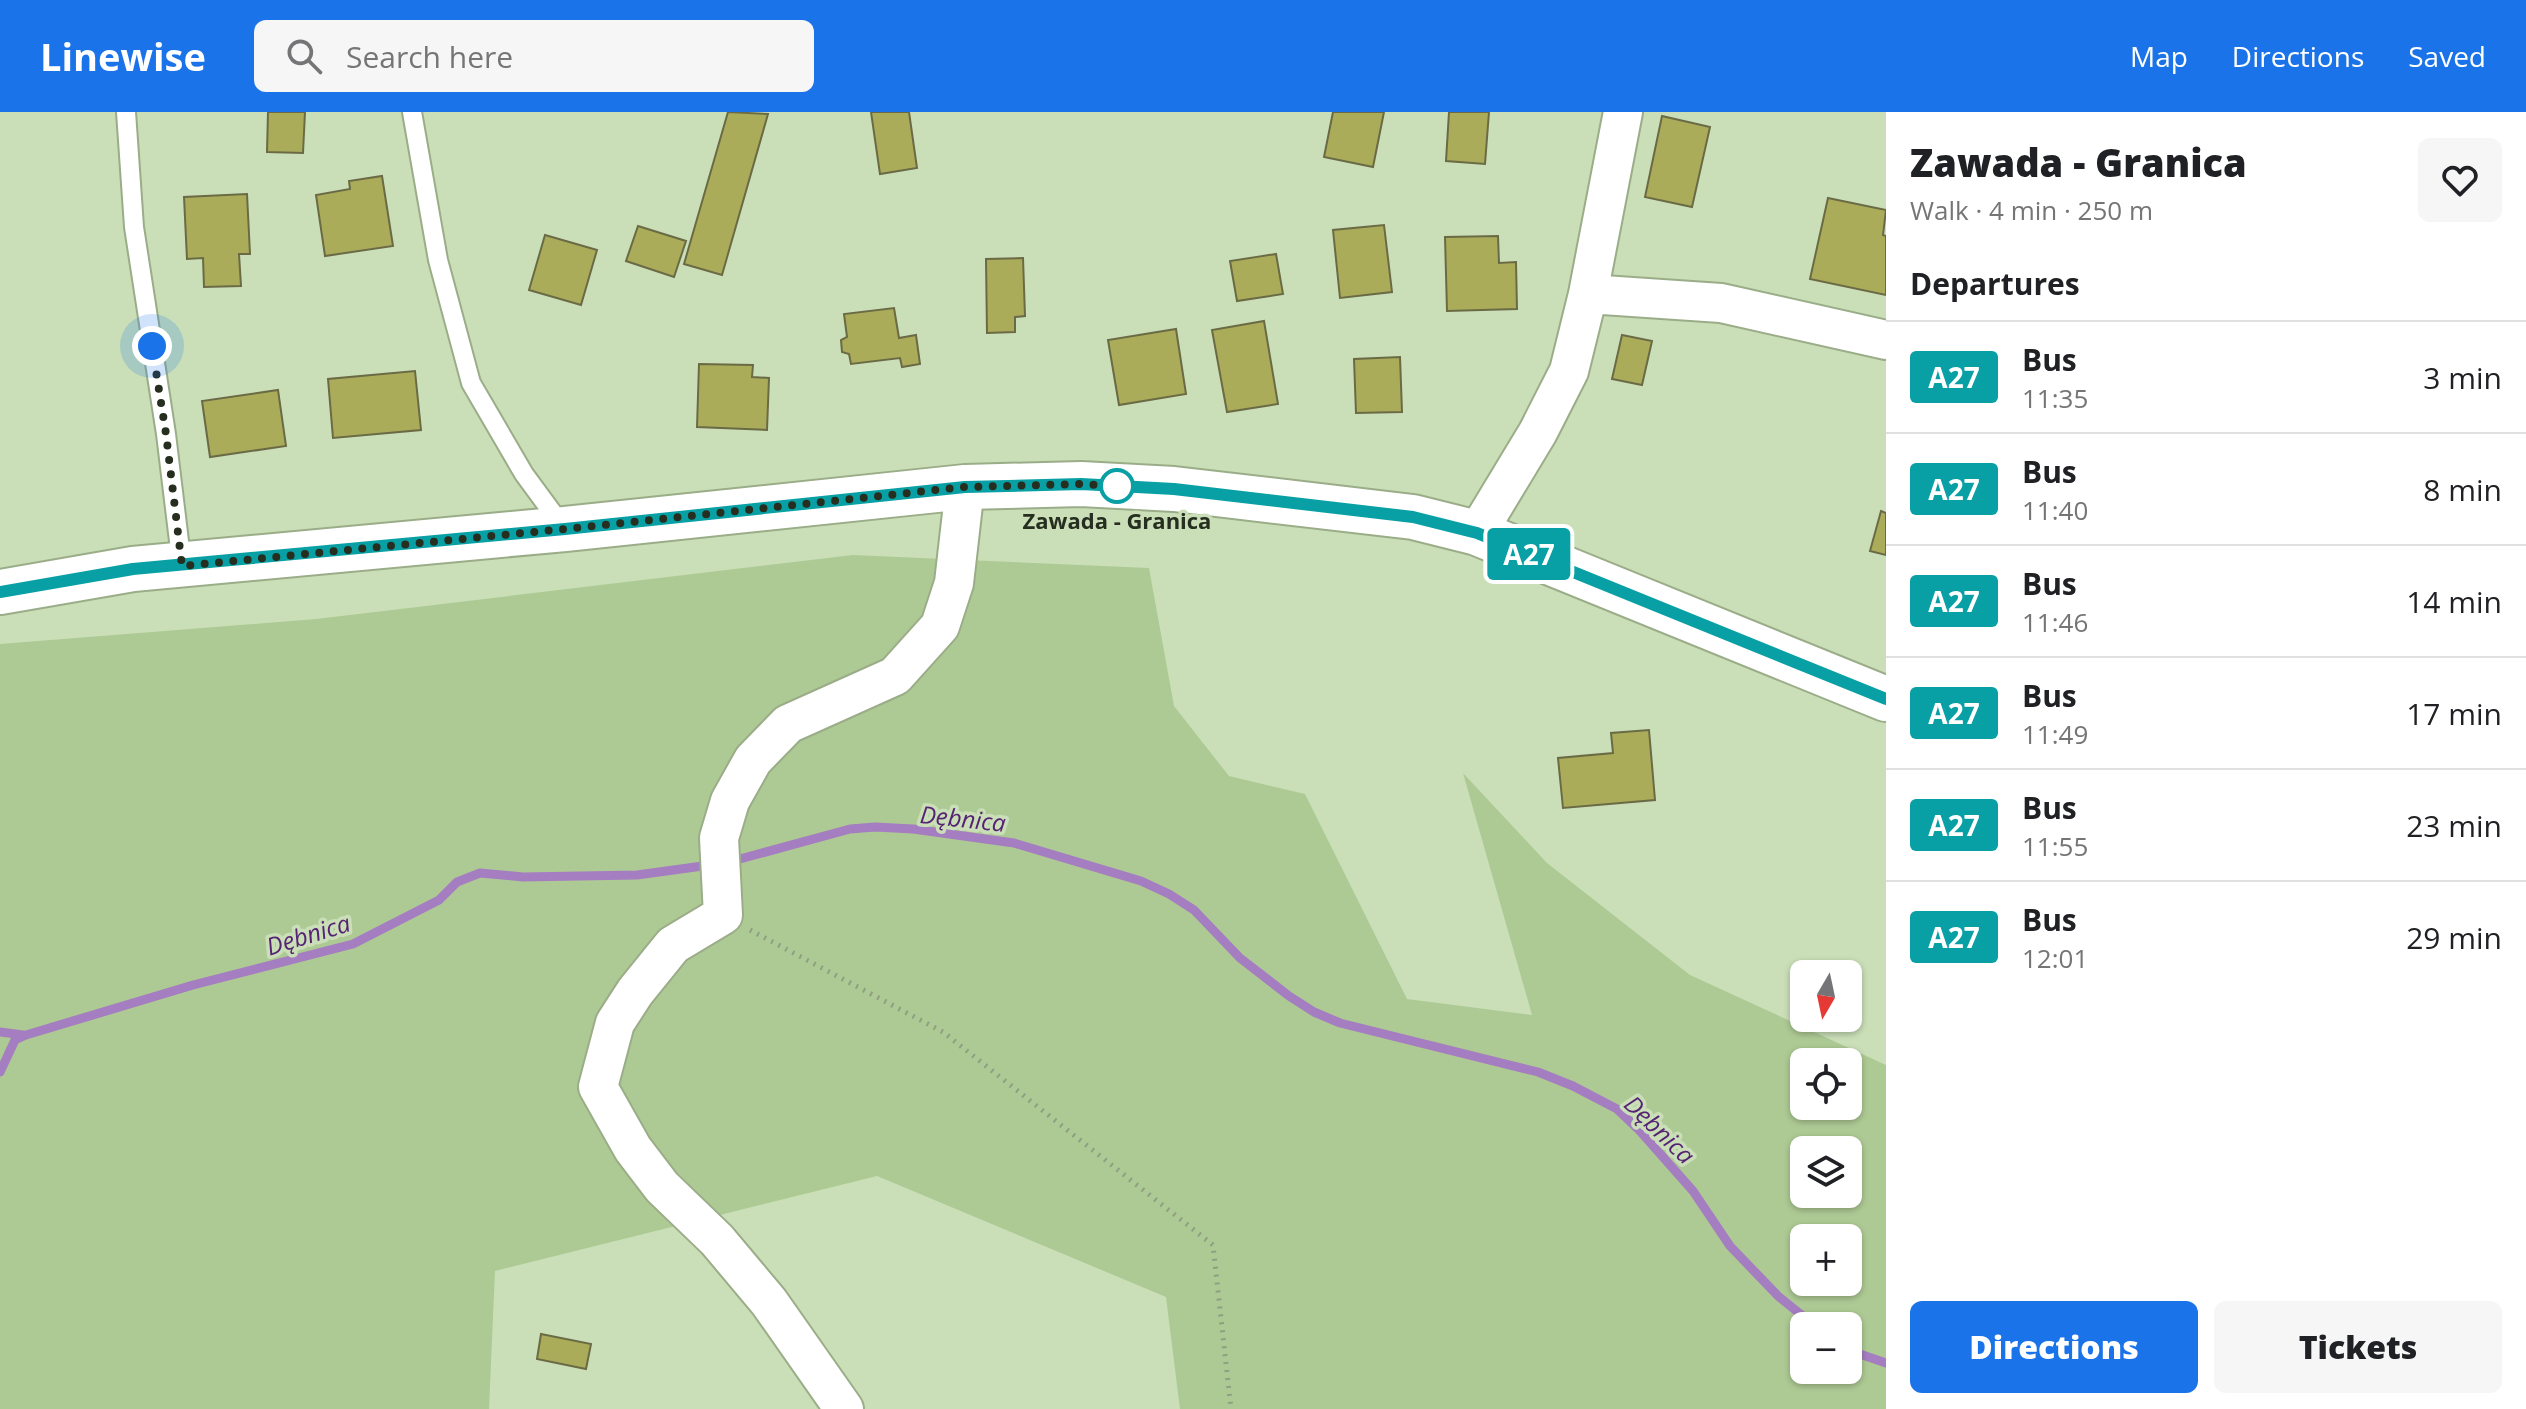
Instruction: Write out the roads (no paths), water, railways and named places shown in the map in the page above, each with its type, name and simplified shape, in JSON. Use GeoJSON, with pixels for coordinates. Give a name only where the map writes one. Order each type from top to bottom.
{"type":"FeatureCollection","features":[{"type":"Feature","properties":{"kind":"street"},"geometry":{"type":"LineString","coordinates":[[1477,533],[1538,432],[1569,371],[1588,294],[1623,112]]}},
{"type":"Feature","properties":{"kind":"street"},"geometry":{"type":"LineString","coordinates":[[1588,294],[1721,303],[1886,340]]}},
{"type":"Feature","properties":{"kind":"street"},"geometry":{"type":"LineString","coordinates":[[0,592],[133,569],[565,529],[965,487],[1081,484],[1174,489],[1413,517],[1477,533],[1886,699]]}},
{"type":"Feature","properties":{"kind":"street"},"geometry":{"type":"LineString","coordinates":[[844,1409],[769,1302],[717,1240],[662,1187],[633,1149],[598,1087],[615,1023],[635,992],[673,945],[723,915],[719,838],[730,801],[753,760],[788,724],[895,676],[940,626],[954,583],[965,487]]}},
{"type":"Feature","properties":{"kind":"lane"},"geometry":{"type":"LineString","coordinates":[[126,112],[134,227],[166,434],[182,566]]}},
{"type":"Feature","properties":{"kind":"lane"},"geometry":{"type":"LineString","coordinates":[[412,112],[438,260],[471,383],[524,474],[565,529]]}},
{"type":"Feature","properties":{"kind":"waterway","name":"Dębnica"},"geometry":{"type":"LineString","coordinates":[[729,862],[850,829],[875,827],[1014,843],[1141,881],[1194,910],[1240,958],[1314,1012],[1340,1023],[1538,1072],[1617,1109],[1693,1191],[1730,1246],[1798,1312]]}},
{"type":"Feature","properties":{"kind":"waterway","name":"Dębnica"},"geometry":{"type":"LineString","coordinates":[[0,1072],[15,1040],[26,1035],[193,985],[353,944],[439,900],[457,882],[480,873],[523,877],[637,875],[710,865]]}},
{"type":"Feature","properties":{"kind":"waterway"},"geometry":{"type":"LineString","coordinates":[[0,1032],[23,1035]]}},
{"type":"Feature","properties":{"kind":"waterway","name":"Dębnica"},"geometry":{"type":"LineString","coordinates":[[1862,1355],[1886,1363]]}},
{"type":"Feature","properties":{"kind":"place","name":"Zawada - Granica"},"geometry":{"type":"Point","coordinates":[1117,486]}}]}
